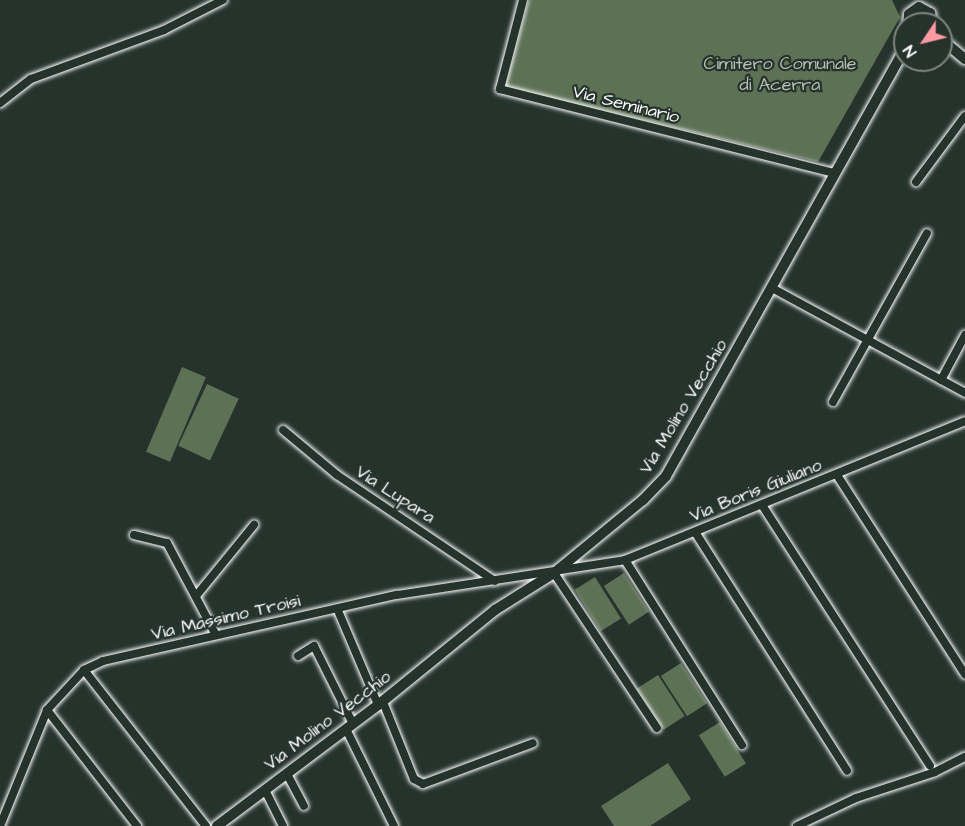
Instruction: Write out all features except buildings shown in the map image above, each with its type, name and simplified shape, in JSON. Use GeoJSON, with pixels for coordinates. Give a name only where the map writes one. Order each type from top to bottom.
{"type":"FeatureCollection","features":[{"type":"Feature","properties":{"kind":"street"},"geometry":{"type":"LineString","coordinates":[[0,103],[31,79],[164,30],[223,0]]}},
{"type":"Feature","properties":{"kind":"street","name":"Via Seminario"},"geometry":{"type":"LineString","coordinates":[[523,0],[500,89],[835,173]]}},
{"type":"Feature","properties":{"kind":"street"},"geometry":{"type":"LineString","coordinates":[[904,0],[912,10],[928,4]]}},
{"type":"Feature","properties":{"kind":"street"},"geometry":{"type":"LineString","coordinates":[[953,49],[965,59]]}},
{"type":"Feature","properties":{"kind":"street","name":"Via Molino Vecchio"},"geometry":{"type":"LineString","coordinates":[[217,826],[350,727],[495,610],[555,573],[666,476],[893,69]]}},
{"type":"Feature","properties":{"kind":"street"},"geometry":{"type":"LineString","coordinates":[[916,182],[965,116]]}},
{"type":"Feature","properties":{"kind":"street"},"geometry":{"type":"LineString","coordinates":[[833,402],[927,233]]}},
{"type":"Feature","properties":{"kind":"street"},"geometry":{"type":"LineString","coordinates":[[772,288],[965,393]]}},
{"type":"Feature","properties":{"kind":"street"},"geometry":{"type":"LineString","coordinates":[[941,380],[965,335]]}},
{"type":"Feature","properties":{"kind":"street","name":"Via Boris Giuliano"},"geometry":{"type":"LineString","coordinates":[[555,573],[625,560],[965,422]]}},
{"type":"Feature","properties":{"kind":"street","name":"Via Lupara"},"geometry":{"type":"LineString","coordinates":[[283,430],[337,475],[495,581]]}},
{"type":"Feature","properties":{"kind":"street"},"geometry":{"type":"LineString","coordinates":[[837,475],[965,674]]}},
{"type":"Feature","properties":{"kind":"street"},"geometry":{"type":"LineString","coordinates":[[762,505],[930,766]]}},
{"type":"Feature","properties":{"kind":"street"},"geometry":{"type":"LineString","coordinates":[[196,596],[254,525]]}},
{"type":"Feature","properties":{"kind":"street"},"geometry":{"type":"LineString","coordinates":[[694,532],[847,771]]}},
{"type":"Feature","properties":{"kind":"street"},"geometry":{"type":"LineString","coordinates":[[134,535],[167,543],[216,635]]}},
{"type":"Feature","properties":{"kind":"street"},"geometry":{"type":"LineString","coordinates":[[625,560],[742,745]]}},
{"type":"Feature","properties":{"kind":"street"},"geometry":{"type":"LineString","coordinates":[[555,573],[657,728]]}},
{"type":"Feature","properties":{"kind":"street","name":"Via Massimo Troisi"},"geometry":{"type":"LineString","coordinates":[[0,826],[47,710],[84,670],[104,661],[398,595],[555,573]]}},
{"type":"Feature","properties":{"kind":"street"},"geometry":{"type":"LineString","coordinates":[[339,613],[414,779],[423,784],[533,743]]}},
{"type":"Feature","properties":{"kind":"street"},"geometry":{"type":"LineString","coordinates":[[298,656],[314,646],[394,826]]}},
{"type":"Feature","properties":{"kind":"street"},"geometry":{"type":"LineString","coordinates":[[84,670],[206,826]]}},
{"type":"Feature","properties":{"kind":"street"},"geometry":{"type":"LineString","coordinates":[[47,710],[137,826]]}},
{"type":"Feature","properties":{"kind":"street"},"geometry":{"type":"LineString","coordinates":[[797,826],[856,798],[935,772],[965,757]]}},
{"type":"Feature","properties":{"kind":"street"},"geometry":{"type":"LineString","coordinates":[[286,774],[304,806]]}},
{"type":"Feature","properties":{"kind":"street"},"geometry":{"type":"LineString","coordinates":[[265,790],[283,826]]}},
{"type":"Feature","properties":{"kind":"green space","name":"Cimitero Comunale di Acerra"},"geometry":{"type":"Polygon","coordinates":[[[529,0],[892,0],[898,12],[893,12],[893,29],[818,162],[505,87],[529,0]]]}},
{"type":"Feature","properties":{"kind":"green space"},"geometry":{"type":"Polygon","coordinates":[[[182,367],[206,377],[170,462],[146,452],[182,367]]]}},
{"type":"Feature","properties":{"kind":"green space"},"geometry":{"type":"Polygon","coordinates":[[[207,384],[239,399],[210,460],[178,446],[207,384]]]}},
{"type":"Feature","properties":{"kind":"green space"},"geometry":{"type":"Polygon","coordinates":[[[624,573],[649,612],[629,625],[604,586],[624,573]]]}},
{"type":"Feature","properties":{"kind":"green space"},"geometry":{"type":"Polygon","coordinates":[[[595,577],[621,619],[601,631],[575,590],[595,577]]]}},
{"type":"Feature","properties":{"kind":"green space"},"geometry":{"type":"Polygon","coordinates":[[[681,663],[707,703],[687,716],[661,676],[681,663]]]}},
{"type":"Feature","properties":{"kind":"green space"},"geometry":{"type":"Polygon","coordinates":[[[658,675],[685,716],[664,730],[637,689],[658,675]]]}},
{"type":"Feature","properties":{"kind":"green space"},"geometry":{"type":"Polygon","coordinates":[[[720,722],[746,764],[725,777],[699,735],[720,722]]]}},
{"type":"Feature","properties":{"kind":"green space"},"geometry":{"type":"Polygon","coordinates":[[[668,763],[691,799],[650,826],[614,826],[601,806],[668,763]]]}}]}
